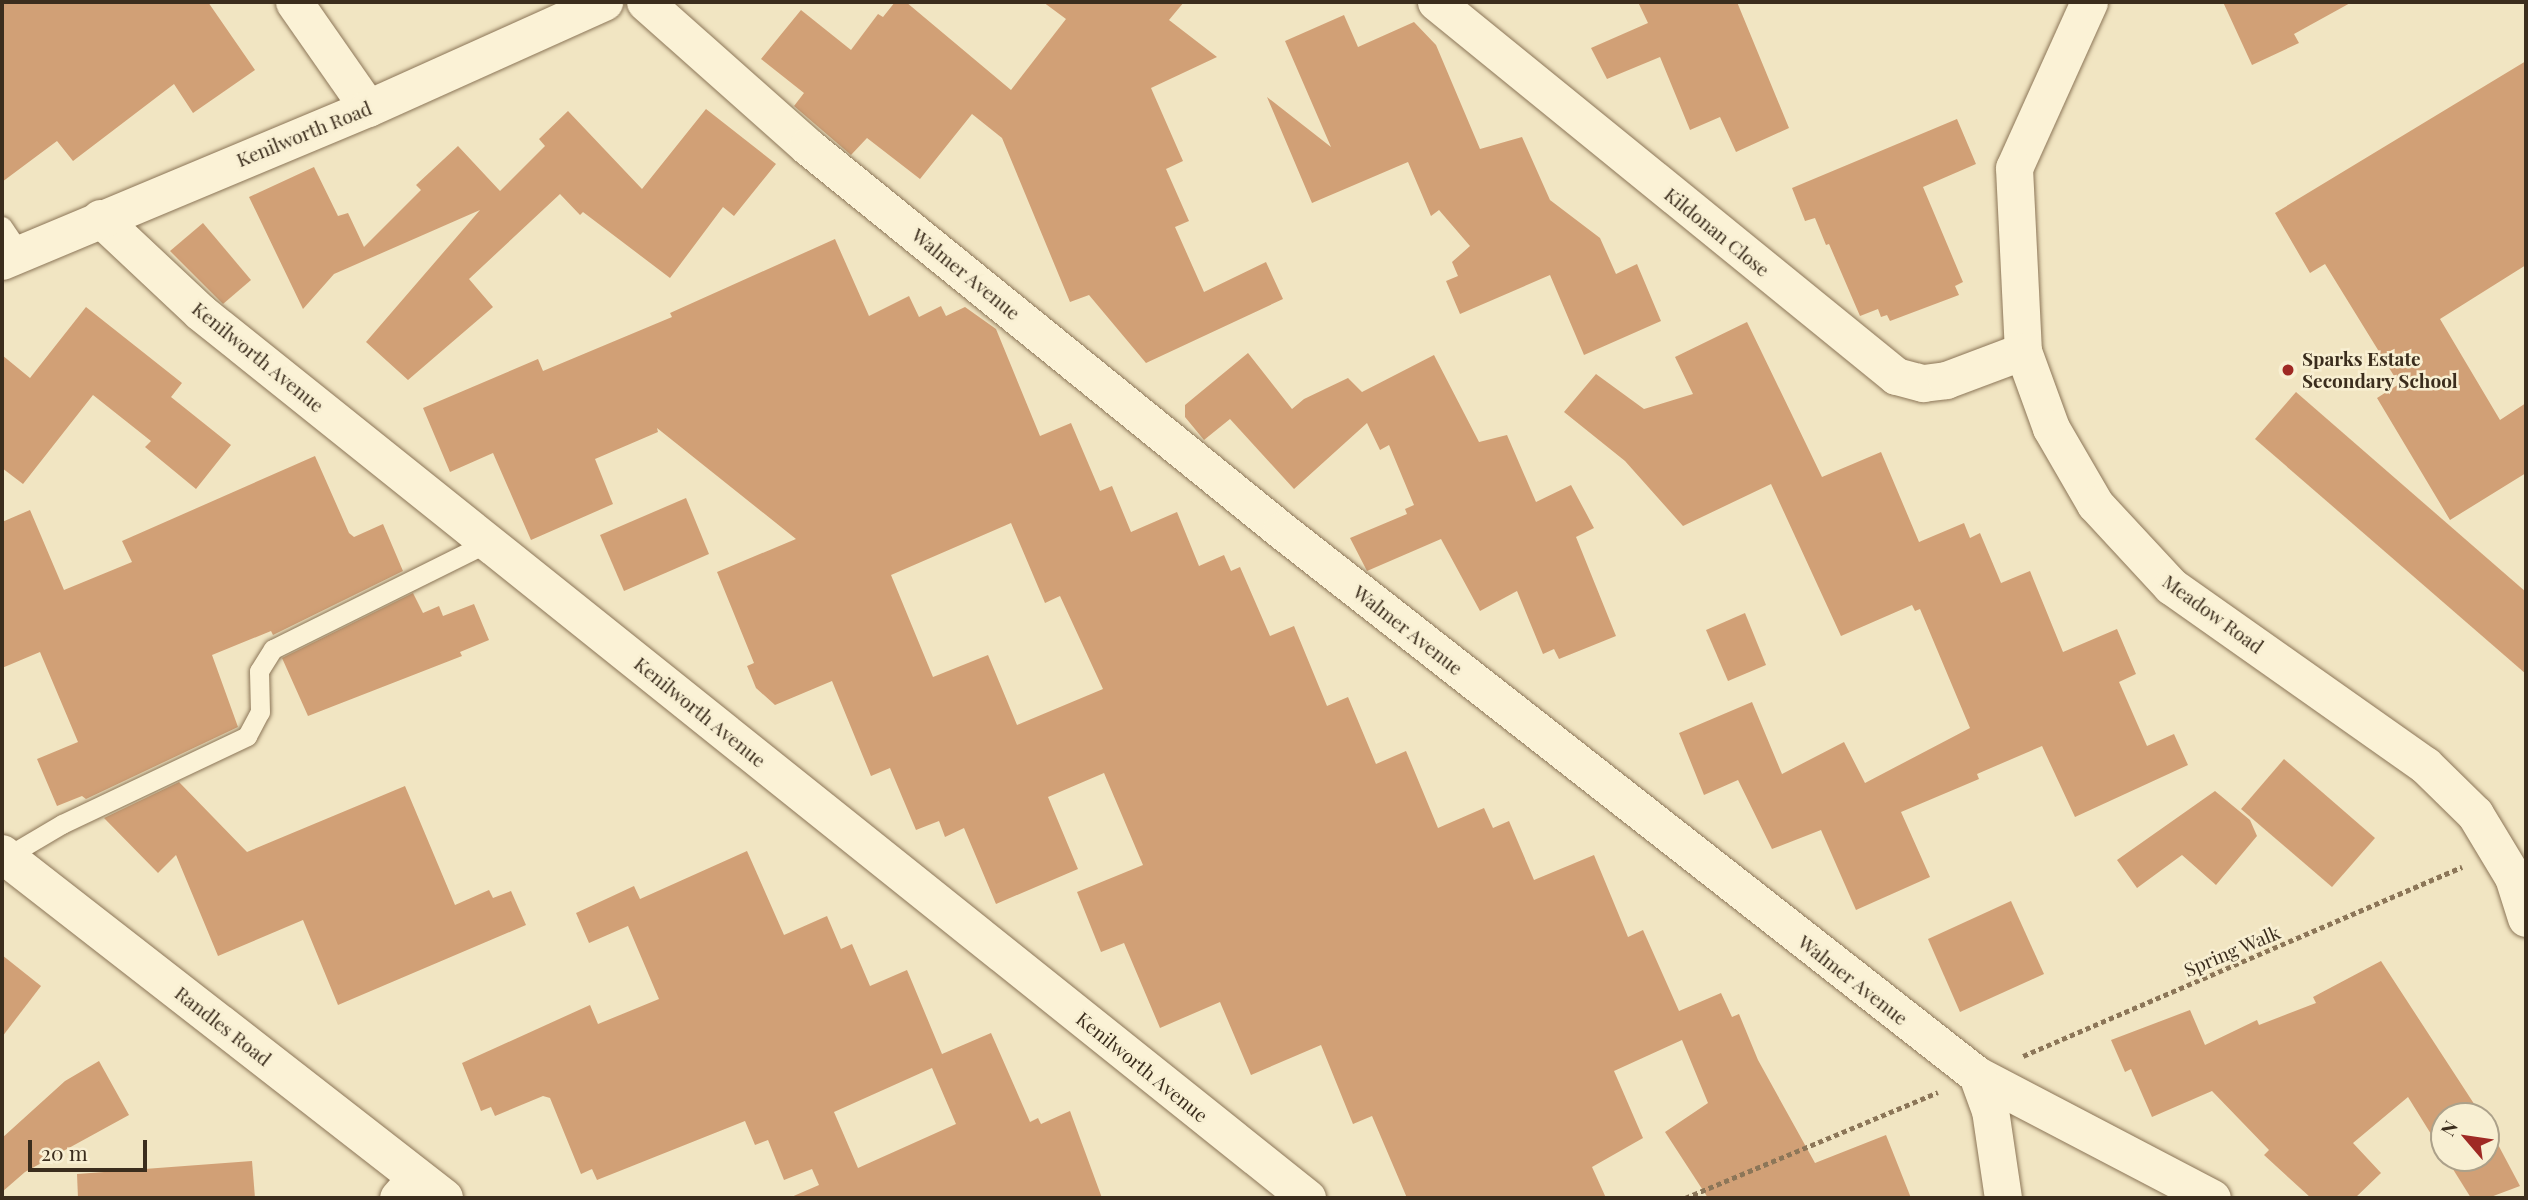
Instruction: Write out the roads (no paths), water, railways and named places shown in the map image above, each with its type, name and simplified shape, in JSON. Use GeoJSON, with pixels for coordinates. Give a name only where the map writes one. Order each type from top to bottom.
{"type":"FeatureCollection","features":[{"type":"Feature","properties":{"kind":"street"},"geometry":{"type":"LineString","coordinates":[[294,2],[368,108]]}},
{"type":"Feature","properties":{"kind":"street","name":"Kenilworth Road"},"geometry":{"type":"LineString","coordinates":[[8,246],[100,218],[368,108],[557,11],[604,2]]}},
{"type":"Feature","properties":{"kind":"street","name":"Walmer Avenue"},"geometry":{"type":"LineString","coordinates":[[645,2],[807,146],[1270,521],[1977,1075],[2212,1198]]}},
{"type":"Feature","properties":{"kind":"street","name":"Kildonan Close"},"geometry":{"type":"LineString","coordinates":[[1436,2],[1896,376],[1923,383],[1946,380],[2023,351]]}},
{"type":"Feature","properties":{"kind":"street","name":"Meadow Road"},"geometry":{"type":"LineString","coordinates":[[2089,2],[2014,168],[2023,351],[2072,467],[2129,546],[2171,586],[2424,765],[2475,814],[2513,877],[2526,918]]}},
{"type":"Feature","properties":{"kind":"street","name":"Kenilworth Avenue"},"geometry":{"type":"LineString","coordinates":[[100,218],[200,312],[1307,1198]]}},
{"type":"Feature","properties":{"kind":"street","name":"Randles Road"},"geometry":{"type":"LineString","coordinates":[[4,855],[419,1191]]}},
{"type":"Feature","properties":{"kind":"street"},"geometry":{"type":"LineString","coordinates":[[1977,1075],[1990,1110],[2003,1198]]}},
{"type":"Feature","properties":{"kind":"lane"},"geometry":{"type":"LineString","coordinates":[[4,855],[62,824],[247,736],[260,712],[259,671],[273,649],[489,542]]}},
{"type":"Feature","properties":{"kind":"place","name":"Sparks Estate Secondary School"},"geometry":{"type":"Point","coordinates":[2288,370]}}]}
